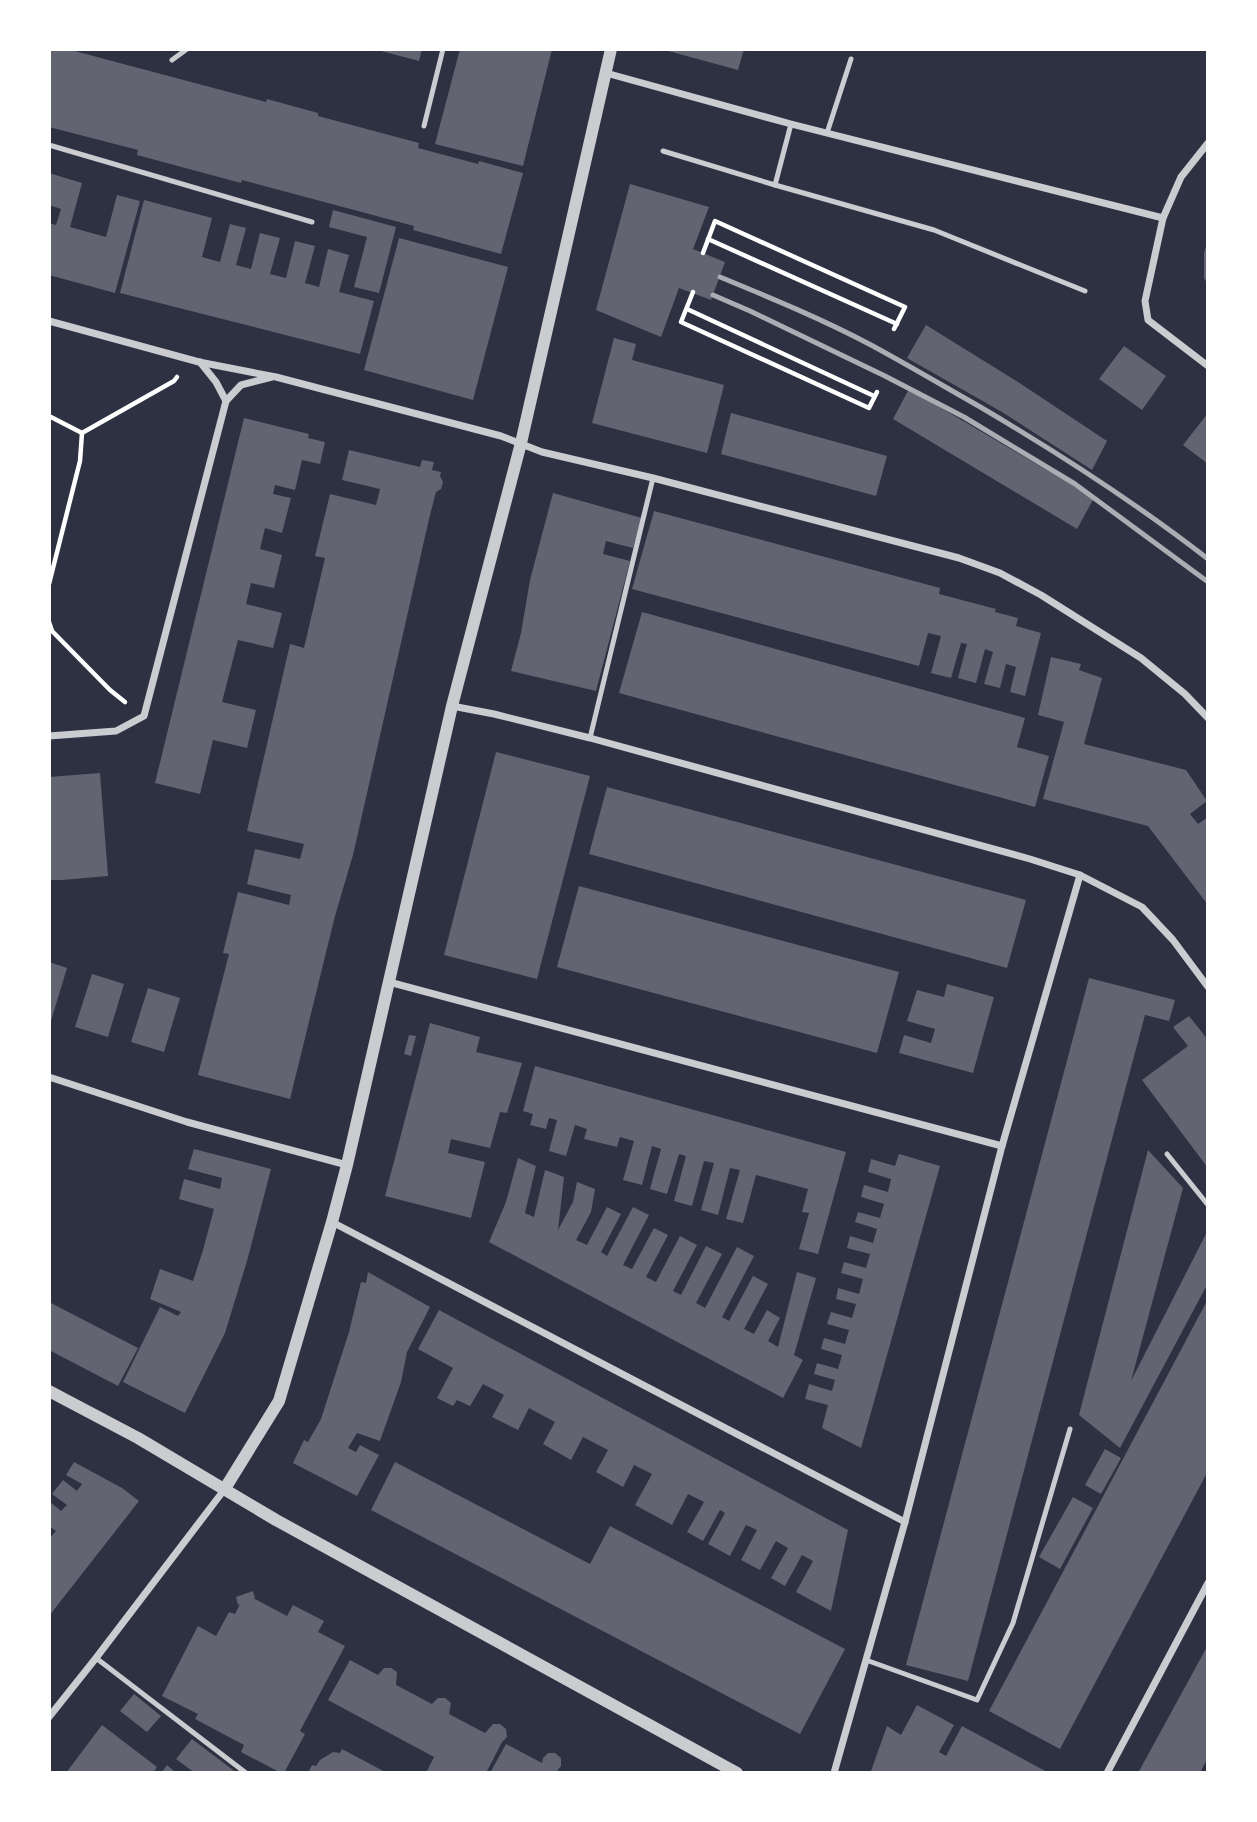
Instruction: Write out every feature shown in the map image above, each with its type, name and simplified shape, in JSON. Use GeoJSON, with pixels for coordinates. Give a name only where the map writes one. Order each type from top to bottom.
{"type":"FeatureCollection","features":[{"type":"Feature","properties":{"kind":"street"},"geometry":{"type":"LineString","coordinates":[[49,1717],[224,1490],[279,1401],[348,1165],[452,706],[521,443],[611,49]]}},
{"type":"Feature","properties":{"kind":"street"},"geometry":{"type":"LineString","coordinates":[[606,73],[791,124],[1163,218]]}},
{"type":"Feature","properties":{"kind":"street"},"geometry":{"type":"LineString","coordinates":[[1208,143],[1181,177],[1163,218],[1145,301],[1149,320],[1208,366]]}},
{"type":"Feature","properties":{"kind":"street"},"geometry":{"type":"LineString","coordinates":[[49,321],[196,361],[276,377],[480,430],[542,452],[653,478],[958,558],[1000,573],[1041,595],[1141,659],[1185,694],[1208,718]]}},
{"type":"Feature","properties":{"kind":"street"},"geometry":{"type":"LineString","coordinates":[[196,361],[216,382],[226,401]]}},
{"type":"Feature","properties":{"kind":"street"},"geometry":{"type":"LineString","coordinates":[[49,736],[116,731],[144,716],[226,401],[242,384],[276,377]]}},
{"type":"Feature","properties":{"kind":"street"},"geometry":{"type":"LineString","coordinates":[[452,706],[590,737],[1080,875],[1142,907],[1173,940],[1208,987]]}},
{"type":"Feature","properties":{"kind":"street"},"geometry":{"type":"LineString","coordinates":[[834,1773],[905,1522],[1002,1146],[1080,875]]}},
{"type":"Feature","properties":{"kind":"street"},"geometry":{"type":"LineString","coordinates":[[389,982],[1002,1146]]}},
{"type":"Feature","properties":{"kind":"street"},"geometry":{"type":"LineString","coordinates":[[49,1077],[187,1122],[348,1165]]}},
{"type":"Feature","properties":{"kind":"street"},"geometry":{"type":"LineString","coordinates":[[332,1222],[905,1522]]}},
{"type":"Feature","properties":{"kind":"street"},"geometry":{"type":"LineString","coordinates":[[49,1391],[138,1438],[224,1490],[737,1773]]}},
{"type":"Feature","properties":{"kind":"street"},"geometry":{"type":"LineString","coordinates":[[1107,1773],[1208,1583]]}},
{"type":"Feature","properties":{"kind":"lane"},"geometry":{"type":"LineString","coordinates":[[172,60],[187,49]]}},
{"type":"Feature","properties":{"kind":"lane"},"geometry":{"type":"LineString","coordinates":[[424,126],[443,49]]}},
{"type":"Feature","properties":{"kind":"lane"},"geometry":{"type":"LineString","coordinates":[[827,133],[851,59]]}},
{"type":"Feature","properties":{"kind":"lane"},"geometry":{"type":"LineString","coordinates":[[775,185],[791,124]]}},
{"type":"Feature","properties":{"kind":"lane"},"geometry":{"type":"LineString","coordinates":[[49,145],[312,222]]}},
{"type":"Feature","properties":{"kind":"lane"},"geometry":{"type":"LineString","coordinates":[[663,151],[934,230],[1085,291]]}},
{"type":"Feature","properties":{"kind":"lane"},"geometry":{"type":"LineString","coordinates":[[590,737],[653,478]]}},
{"type":"Feature","properties":{"kind":"lane"},"geometry":{"type":"LineString","coordinates":[[1167,1154],[1208,1205]]}},
{"type":"Feature","properties":{"kind":"lane"},"geometry":{"type":"LineString","coordinates":[[866,1660],[977,1700],[1013,1623],[1070,1429]]}},
{"type":"Feature","properties":{"kind":"lane"},"geometry":{"type":"LineString","coordinates":[[96,1658],[246,1773]]}},
{"type":"Feature","properties":{"kind":"path"},"geometry":{"type":"LineString","coordinates":[[703,253],[708,239],[715,222],[905,307],[895,326],[708,239]]}},
{"type":"Feature","properties":{"kind":"path"},"geometry":{"type":"LineString","coordinates":[[687,309],[875,394],[869,408],[681,322],[693,292]]}},
{"type":"Feature","properties":{"kind":"path"},"geometry":{"type":"LineString","coordinates":[[82,433],[174,381],[196,361]]}},
{"type":"Feature","properties":{"kind":"path"},"geometry":{"type":"LineString","coordinates":[[49,416],[82,433]]}},
{"type":"Feature","properties":{"kind":"path"},"geometry":{"type":"LineString","coordinates":[[49,584],[80,461],[82,433]]}},
{"type":"Feature","properties":{"kind":"path"},"geometry":{"type":"LineString","coordinates":[[49,622],[52,631],[110,690],[144,716]]}},
{"type":"Feature","properties":{"kind":"building"},"geometry":{"type":"Polygon","coordinates":[[[49,49],[67,49],[266,102],[267,99],[318,113],[318,116],[419,143],[418,148],[523,173],[501,254],[413,230],[414,226],[137,155],[138,150],[49,127],[49,49]]]}},
{"type":"Feature","properties":{"kind":"building"},"geometry":{"type":"Polygon","coordinates":[[[374,49],[422,49],[419,61],[374,49]]]}},
{"type":"Feature","properties":{"kind":"building"},"geometry":{"type":"Polygon","coordinates":[[[460,49],[552,49],[523,166],[435,144],[460,49]]]}},
{"type":"Feature","properties":{"kind":"building"},"geometry":{"type":"Polygon","coordinates":[[[661,49],[744,49],[738,70],[661,49]]]}},
{"type":"Feature","properties":{"kind":"building"},"geometry":{"type":"Polygon","coordinates":[[[49,173],[82,183],[70,227],[106,237],[117,195],[140,201],[115,293],[49,275],[49,223],[56,225],[61,209],[49,205],[49,173]]]}},
{"type":"Feature","properties":{"kind":"building"},"geometry":{"type":"Polygon","coordinates":[[[630,184],[709,207],[693,249],[725,262],[711,300],[679,288],[661,337],[596,310],[630,184]]]}},
{"type":"Feature","properties":{"kind":"building"},"geometry":{"type":"Polygon","coordinates":[[[144,200],[212,218],[202,257],[220,262],[230,224],[246,228],[236,265],[251,269],[260,233],[280,238],[270,274],[286,278],[295,241],[315,246],[305,283],[319,287],[328,249],[349,255],[339,292],[374,301],[360,354],[120,293],[144,200]]]}},
{"type":"Feature","properties":{"kind":"building"},"geometry":{"type":"Polygon","coordinates":[[[333,210],[396,227],[379,293],[354,287],[367,237],[329,227],[333,210]]]}},
{"type":"Feature","properties":{"kind":"building"},"geometry":{"type":"Polygon","coordinates":[[[399,238],[508,267],[473,400],[364,370],[399,238]]]}},
{"type":"Feature","properties":{"kind":"building"},"geometry":{"type":"Polygon","coordinates":[[[1207,243],[1208,285],[1204,278],[1204,253],[1207,243]]]}},
{"type":"Feature","properties":{"kind":"building"},"geometry":{"type":"Polygon","coordinates":[[[926,325],[1107,441],[1092,470],[1002,412],[907,358],[926,325]]]}},
{"type":"Feature","properties":{"kind":"building"},"geometry":{"type":"Polygon","coordinates":[[[614,338],[636,344],[632,360],[724,385],[707,453],[592,423],[614,338]]]}},
{"type":"Feature","properties":{"kind":"building"},"geometry":{"type":"Polygon","coordinates":[[[1124,346],[1166,376],[1142,410],[1099,379],[1124,346]]]}},
{"type":"Feature","properties":{"kind":"building"},"geometry":{"type":"Polygon","coordinates":[[[909,389],[1094,498],[1077,529],[893,419],[909,389]]]}},
{"type":"Feature","properties":{"kind":"building"},"geometry":{"type":"Polygon","coordinates":[[[731,413],[887,456],[876,496],[721,454],[731,413]]]}},
{"type":"Feature","properties":{"kind":"building"},"geometry":{"type":"Polygon","coordinates":[[[1208,413],[1208,464],[1183,445],[1208,413]]]}},
{"type":"Feature","properties":{"kind":"building"},"geometry":{"type":"Polygon","coordinates":[[[244,418],[309,434],[308,438],[325,442],[320,464],[302,460],[295,490],[275,485],[273,494],[291,498],[282,533],[265,528],[260,549],[282,555],[274,588],[251,583],[246,604],[282,613],[273,648],[238,640],[222,702],[256,710],[247,748],[213,740],[200,794],[155,783],[244,418]]]}},
{"type":"Feature","properties":{"kind":"building"},"geometry":{"type":"Polygon","coordinates":[[[349,450],[420,467],[422,460],[434,462],[432,470],[441,472],[443,482],[441,489],[436,492],[429,519],[353,855],[335,916],[290,1099],[198,1075],[229,954],[223,953],[238,892],[289,905],[291,895],[247,884],[255,849],[300,859],[304,844],[247,831],[290,644],[304,648],[325,558],[315,556],[330,494],[376,505],[380,489],[342,480],[349,450]]]}},
{"type":"Feature","properties":{"kind":"building"},"geometry":{"type":"Polygon","coordinates":[[[553,493],[642,518],[633,548],[606,541],[603,554],[630,561],[596,691],[511,671],[530,580],[553,493]]]}},
{"type":"Feature","properties":{"kind":"building"},"geometry":{"type":"Polygon","coordinates":[[[654,511],[940,588],[939,594],[996,609],[995,612],[1018,618],[1016,626],[1041,633],[1025,696],[1010,692],[1016,667],[1006,664],[1000,688],[984,684],[993,652],[985,649],[976,683],[958,678],[967,644],[961,643],[951,678],[931,673],[941,636],[928,633],[919,666],[632,589],[654,511]]]}},
{"type":"Feature","properties":{"kind":"building"},"geometry":{"type":"Polygon","coordinates":[[[642,612],[1025,718],[1017,747],[1049,756],[1035,807],[619,693],[642,612]]]}},
{"type":"Feature","properties":{"kind":"building"},"geometry":{"type":"Polygon","coordinates":[[[1051,657],[1081,664],[1079,670],[1102,678],[1084,744],[1186,770],[1207,801],[1190,814],[1198,824],[1208,817],[1208,905],[1148,826],[1043,799],[1064,722],[1038,715],[1051,657]]]}},
{"type":"Feature","properties":{"kind":"building"},"geometry":{"type":"Polygon","coordinates":[[[496,752],[590,776],[537,979],[444,955],[496,752]]]}},
{"type":"Feature","properties":{"kind":"building"},"geometry":{"type":"Polygon","coordinates":[[[100,773],[108,876],[49,880],[49,777],[100,773]]]}},
{"type":"Feature","properties":{"kind":"building"},"geometry":{"type":"Polygon","coordinates":[[[607,787],[1026,900],[1007,968],[589,854],[607,787]]]}},
{"type":"Feature","properties":{"kind":"building"},"geometry":{"type":"Polygon","coordinates":[[[579,886],[899,972],[877,1053],[557,967],[579,886]]]}},
{"type":"Feature","properties":{"kind":"building"},"geometry":{"type":"Polygon","coordinates":[[[49,962],[67,968],[50,1024],[49,1024],[49,962]]]}},
{"type":"Feature","properties":{"kind":"building"},"geometry":{"type":"Polygon","coordinates":[[[92,974],[124,984],[108,1037],[75,1027],[92,974]]]}},
{"type":"Feature","properties":{"kind":"building"},"geometry":{"type":"Polygon","coordinates":[[[1089,978],[1175,1000],[1169,1021],[1145,1015],[968,1681],[906,1665],[1089,978]]]}},
{"type":"Feature","properties":{"kind":"building"},"geometry":{"type":"Polygon","coordinates":[[[947,984],[994,997],[973,1073],[899,1053],[904,1035],[931,1043],[935,1029],[907,1021],[917,990],[944,997],[947,984]]]}},
{"type":"Feature","properties":{"kind":"building"},"geometry":{"type":"Polygon","coordinates":[[[148,988],[180,998],[164,1052],[131,1042],[148,988]]]}},
{"type":"Feature","properties":{"kind":"building"},"geometry":{"type":"Polygon","coordinates":[[[1189,1016],[1208,1040],[1208,1168],[1142,1080],[1188,1046],[1173,1027],[1189,1016]]]}},
{"type":"Feature","properties":{"kind":"building"},"geometry":{"type":"Polygon","coordinates":[[[430,1023],[480,1037],[476,1052],[522,1063],[507,1113],[500,1112],[490,1148],[451,1139],[448,1153],[485,1162],[471,1218],[385,1196],[430,1023]]]}},
{"type":"Feature","properties":{"kind":"building"},"geometry":{"type":"Polygon","coordinates":[[[409,1035],[416,1036],[411,1056],[404,1054],[409,1035]]]}},
{"type":"Feature","properties":{"kind":"building"},"geometry":{"type":"Polygon","coordinates":[[[535,1066],[846,1152],[818,1254],[799,1249],[809,1213],[802,1212],[808,1189],[756,1175],[743,1223],[726,1219],[740,1170],[730,1168],[718,1215],[701,1210],[714,1163],[704,1161],[692,1206],[674,1201],[686,1156],[679,1154],[667,1194],[650,1189],[661,1149],[652,1146],[642,1185],[623,1180],[634,1141],[620,1137],[617,1147],[584,1139],[587,1129],[575,1125],[566,1156],[549,1151],[557,1120],[549,1118],[546,1129],[530,1125],[533,1114],[523,1111],[535,1066]]]}},
{"type":"Feature","properties":{"kind":"building"},"geometry":{"type":"Polygon","coordinates":[[[194,1149],[271,1169],[225,1333],[185,1413],[123,1382],[160,1307],[178,1316],[181,1312],[150,1299],[160,1269],[193,1281],[203,1250],[214,1209],[179,1199],[184,1179],[220,1189],[222,1178],[188,1169],[194,1149]]]}},
{"type":"Feature","properties":{"kind":"building"},"geometry":{"type":"Polygon","coordinates":[[[1148,1150],[1183,1188],[1131,1381],[1208,1230],[1208,1283],[1120,1448],[1079,1415],[1148,1150]]]}},
{"type":"Feature","properties":{"kind":"building"},"geometry":{"type":"Polygon","coordinates":[[[899,1154],[940,1166],[861,1448],[822,1428],[828,1405],[805,1399],[809,1384],[832,1391],[835,1380],[814,1374],[817,1363],[838,1369],[842,1355],[821,1349],[824,1338],[845,1344],[849,1330],[827,1324],[831,1312],[852,1318],[856,1304],[836,1299],[838,1288],[859,1294],[863,1279],[841,1273],[844,1262],[866,1268],[870,1254],[847,1248],[850,1236],[873,1243],[877,1229],[855,1222],[858,1212],[880,1218],[884,1204],[861,1197],[864,1185],[888,1192],[891,1179],[868,1172],[871,1159],[895,1166],[899,1154]]]}},
{"type":"Feature","properties":{"kind":"building"},"geometry":{"type":"Polygon","coordinates":[[[518,1158],[536,1166],[525,1213],[534,1217],[545,1170],[564,1177],[558,1230],[573,1202],[577,1182],[595,1189],[591,1212],[576,1240],[587,1245],[607,1207],[621,1214],[601,1252],[607,1256],[633,1207],[649,1215],[623,1265],[632,1269],[654,1228],[668,1235],[646,1277],[656,1282],[680,1236],[697,1245],[673,1291],[681,1295],[706,1246],[722,1254],[696,1303],[705,1308],[737,1247],[754,1256],[722,1317],[729,1321],[753,1276],[768,1284],[744,1329],[754,1334],[767,1310],[780,1318],[768,1341],[778,1347],[797,1272],[816,1278],[794,1355],[803,1360],[783,1398],[489,1242],[506,1202],[518,1158]]]}},
{"type":"Feature","properties":{"kind":"building"},"geometry":{"type":"Polygon","coordinates":[[[368,1272],[430,1307],[407,1352],[401,1382],[380,1441],[357,1433],[348,1448],[356,1452],[360,1445],[379,1455],[357,1496],[293,1463],[304,1440],[308,1442],[321,1419],[349,1332],[361,1282],[366,1283],[368,1272]]]}},
{"type":"Feature","properties":{"kind":"building"},"geometry":{"type":"Polygon","coordinates":[[[1208,1299],[1208,1471],[1060,1749],[989,1711],[1208,1299]]]}},
{"type":"Feature","properties":{"kind":"building"},"geometry":{"type":"Polygon","coordinates":[[[49,1302],[138,1348],[118,1386],[49,1350],[49,1302]]]}},
{"type":"Feature","properties":{"kind":"building"},"geometry":{"type":"Polygon","coordinates":[[[439,1310],[848,1530],[831,1611],[796,1592],[813,1561],[802,1555],[785,1586],[771,1578],[788,1548],[776,1541],[760,1570],[741,1560],[757,1530],[746,1525],[730,1556],[708,1544],[725,1513],[720,1510],[703,1541],[687,1532],[704,1502],[688,1494],[672,1525],[635,1505],[652,1474],[634,1465],[623,1487],[596,1472],[608,1450],[583,1437],[571,1460],[543,1444],[555,1422],[529,1408],[518,1430],[492,1417],[504,1395],[483,1384],[470,1406],[457,1400],[453,1406],[437,1398],[453,1368],[418,1349],[439,1310]]]}},
{"type":"Feature","properties":{"kind":"building"},"geometry":{"type":"Polygon","coordinates":[[[1105,1449],[1121,1458],[1101,1494],[1085,1485],[1105,1449]]]}},
{"type":"Feature","properties":{"kind":"building"},"geometry":{"type":"Polygon","coordinates":[[[74,1462],[122,1488],[139,1501],[49,1616],[49,1539],[56,1531],[49,1526],[49,1501],[61,1511],[67,1505],[52,1494],[63,1480],[77,1491],[82,1484],[66,1475],[74,1462]]]}},
{"type":"Feature","properties":{"kind":"building"},"geometry":{"type":"Polygon","coordinates":[[[395,1462],[590,1564],[610,1526],[845,1649],[800,1734],[371,1510],[395,1462]]]}},
{"type":"Feature","properties":{"kind":"building"},"geometry":{"type":"Polygon","coordinates":[[[1073,1497],[1093,1508],[1060,1569],[1039,1557],[1073,1497]]]}},
{"type":"Feature","properties":{"kind":"building"},"geometry":{"type":"Polygon","coordinates":[[[253,1591],[253,1598],[287,1616],[293,1605],[324,1621],[318,1632],[345,1646],[300,1731],[305,1734],[284,1773],[241,1752],[244,1745],[195,1719],[198,1714],[162,1696],[198,1626],[216,1636],[229,1612],[235,1614],[240,1604],[238,1605],[236,1597],[253,1591]]]}},
{"type":"Feature","properties":{"kind":"building"},"geometry":{"type":"Polygon","coordinates":[[[1208,1645],[1208,1757],[1200,1773],[1138,1773],[1208,1645]]]}},
{"type":"Feature","properties":{"kind":"building"},"geometry":{"type":"Polygon","coordinates":[[[350,1660],[378,1675],[384,1668],[391,1668],[397,1672],[396,1685],[432,1704],[438,1698],[445,1698],[451,1703],[449,1714],[485,1733],[493,1724],[500,1724],[506,1729],[507,1737],[486,1773],[426,1773],[434,1757],[328,1700],[350,1660]]]}},
{"type":"Feature","properties":{"kind":"building"},"geometry":{"type":"Polygon","coordinates":[[[134,1694],[161,1716],[147,1732],[120,1711],[134,1694]]]}},
{"type":"Feature","properties":{"kind":"building"},"geometry":{"type":"Polygon","coordinates":[[[917,1705],[954,1725],[939,1752],[946,1756],[962,1726],[1049,1773],[874,1773],[871,1771],[887,1726],[901,1735],[917,1705]]]}},
{"type":"Feature","properties":{"kind":"building"},"geometry":{"type":"Polygon","coordinates":[[[102,1725],[157,1767],[153,1773],[66,1773],[102,1725]]]}},
{"type":"Feature","properties":{"kind":"building"},"geometry":{"type":"Polygon","coordinates":[[[192,1739],[237,1773],[195,1773],[176,1759],[192,1739]]]}},
{"type":"Feature","properties":{"kind":"building"},"geometry":{"type":"Polygon","coordinates":[[[506,1744],[542,1763],[548,1753],[555,1753],[561,1758],[561,1766],[557,1771],[560,1773],[490,1773],[506,1744]]]}},
{"type":"Feature","properties":{"kind":"building"},"geometry":{"type":"Polygon","coordinates":[[[342,1749],[387,1773],[308,1773],[312,1765],[316,1766],[320,1760],[333,1752],[340,1753],[342,1749]]]}},
{"type":"Feature","properties":{"kind":"building"},"geometry":{"type":"Polygon","coordinates":[[[167,1765],[176,1773],[161,1773],[167,1765]]]}},
{"type":"Feature","properties":{"kind":"railway"},"geometry":{"type":"LineString","coordinates":[[720,277],[853,335],[899,360],[1040,443],[1153,518],[1208,559]]}},
{"type":"Feature","properties":{"kind":"railway"},"geometry":{"type":"LineString","coordinates":[[713,295],[885,376],[964,417],[1075,484],[1208,582]]}}]}
